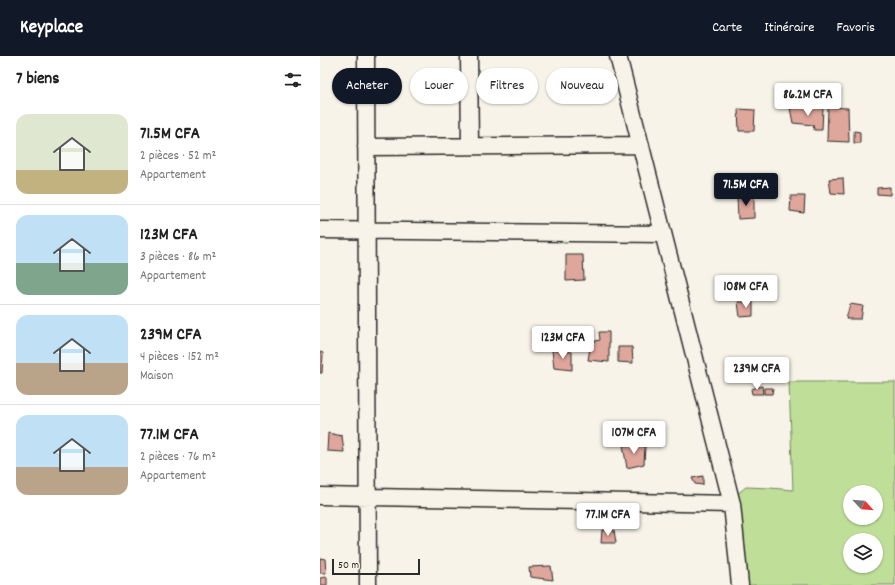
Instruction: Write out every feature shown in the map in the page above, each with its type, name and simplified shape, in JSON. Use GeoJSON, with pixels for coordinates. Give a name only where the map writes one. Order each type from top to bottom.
{"type":"FeatureCollection","features":[{"type":"Feature","properties":{"kind":"street"},"geometry":{"type":"LineString","coordinates":[[366,56],[368,585]]}},
{"type":"Feature","properties":{"kind":"street"},"geometry":{"type":"LineString","coordinates":[[468,56],[470,146]]}},
{"type":"Feature","properties":{"kind":"street"},"geometry":{"type":"LineString","coordinates":[[618,56],[732,504],[740,585]]}},
{"type":"Feature","properties":{"kind":"street"},"geometry":{"type":"LineString","coordinates":[[366,147],[641,145]]}},
{"type":"Feature","properties":{"kind":"street"},"geometry":{"type":"LineString","coordinates":[[320,230],[663,234]]}},
{"type":"Feature","properties":{"kind":"street"},"geometry":{"type":"LineString","coordinates":[[320,496],[732,504]]}},
{"type":"Feature","properties":{"kind":"green space"},"geometry":{"type":"Polygon","coordinates":[[[789,382],[895,382],[895,585],[746,585],[736,495],[746,487],[793,490],[789,382]]]}},
{"type":"Feature","properties":{"kind":"building"},"geometry":{"type":"Polygon","coordinates":[[[823,107],[822,130],[814,130],[813,125],[793,123],[790,108],[823,107]]]}},
{"type":"Feature","properties":{"kind":"building"},"geometry":{"type":"Polygon","coordinates":[[[828,107],[848,108],[849,142],[827,141],[828,107]]]}},
{"type":"Feature","properties":{"kind":"building"},"geometry":{"type":"Polygon","coordinates":[[[738,109],[755,110],[754,131],[739,131],[738,109]]]}},
{"type":"Feature","properties":{"kind":"building"},"geometry":{"type":"Polygon","coordinates":[[[854,131],[860,132],[860,143],[854,143],[854,131]]]}},
{"type":"Feature","properties":{"kind":"building"},"geometry":{"type":"Polygon","coordinates":[[[843,178],[844,194],[831,193],[829,179],[843,178]]]}},
{"type":"Feature","properties":{"kind":"building"},"geometry":{"type":"Polygon","coordinates":[[[890,187],[890,195],[877,194],[877,188],[890,187]]]}},
{"type":"Feature","properties":{"kind":"building"},"geometry":{"type":"Polygon","coordinates":[[[754,196],[754,218],[738,219],[737,197],[754,196]]]}},
{"type":"Feature","properties":{"kind":"building"},"geometry":{"type":"Polygon","coordinates":[[[791,196],[805,196],[804,213],[790,211],[791,196]]]}},
{"type":"Feature","properties":{"kind":"building"},"geometry":{"type":"Polygon","coordinates":[[[566,255],[583,255],[584,280],[566,281],[566,255]]]}},
{"type":"Feature","properties":{"kind":"building"},"geometry":{"type":"Polygon","coordinates":[[[738,302],[753,302],[753,316],[740,317],[738,302]]]}},
{"type":"Feature","properties":{"kind":"building"},"geometry":{"type":"Polygon","coordinates":[[[850,304],[863,306],[861,319],[846,319],[850,304]]]}},
{"type":"Feature","properties":{"kind":"building"},"geometry":{"type":"Polygon","coordinates":[[[599,332],[609,332],[609,362],[588,360],[591,342],[600,340],[599,332]]]}},
{"type":"Feature","properties":{"kind":"building"},"geometry":{"type":"Polygon","coordinates":[[[618,347],[632,347],[633,363],[618,362],[618,347]]]}},
{"type":"Feature","properties":{"kind":"building"},"geometry":{"type":"Polygon","coordinates":[[[552,350],[572,352],[572,370],[554,368],[552,350]]]}},
{"type":"Feature","properties":{"kind":"building"},"geometry":{"type":"Polygon","coordinates":[[[320,352],[323,353],[322,373],[320,373],[320,352]]]}},
{"type":"Feature","properties":{"kind":"building"},"geometry":{"type":"Polygon","coordinates":[[[762,386],[763,394],[752,394],[751,389],[762,386]]]}},
{"type":"Feature","properties":{"kind":"building"},"geometry":{"type":"Polygon","coordinates":[[[764,388],[773,388],[772,394],[764,394],[764,388]]]}},
{"type":"Feature","properties":{"kind":"building"},"geometry":{"type":"Polygon","coordinates":[[[328,433],[342,436],[344,452],[327,451],[328,433]]]}},
{"type":"Feature","properties":{"kind":"building"},"geometry":{"type":"Polygon","coordinates":[[[623,445],[645,446],[644,464],[627,468],[623,445]]]}},
{"type":"Feature","properties":{"kind":"building"},"geometry":{"type":"Polygon","coordinates":[[[703,476],[703,485],[695,484],[692,478],[703,476]]]}},
{"type":"Feature","properties":{"kind":"building"},"geometry":{"type":"Polygon","coordinates":[[[602,530],[614,530],[616,543],[601,543],[602,530]]]}},
{"type":"Feature","properties":{"kind":"building"},"geometry":{"type":"Polygon","coordinates":[[[320,558],[325,559],[326,573],[320,573],[320,558]]]}},
{"type":"Feature","properties":{"kind":"building"},"geometry":{"type":"Polygon","coordinates":[[[551,566],[553,580],[530,577],[529,567],[551,566]]]}},
{"type":"Feature","properties":{"kind":"building"},"geometry":{"type":"Polygon","coordinates":[[[327,577],[327,585],[320,585],[320,578],[327,577]]]}}]}
